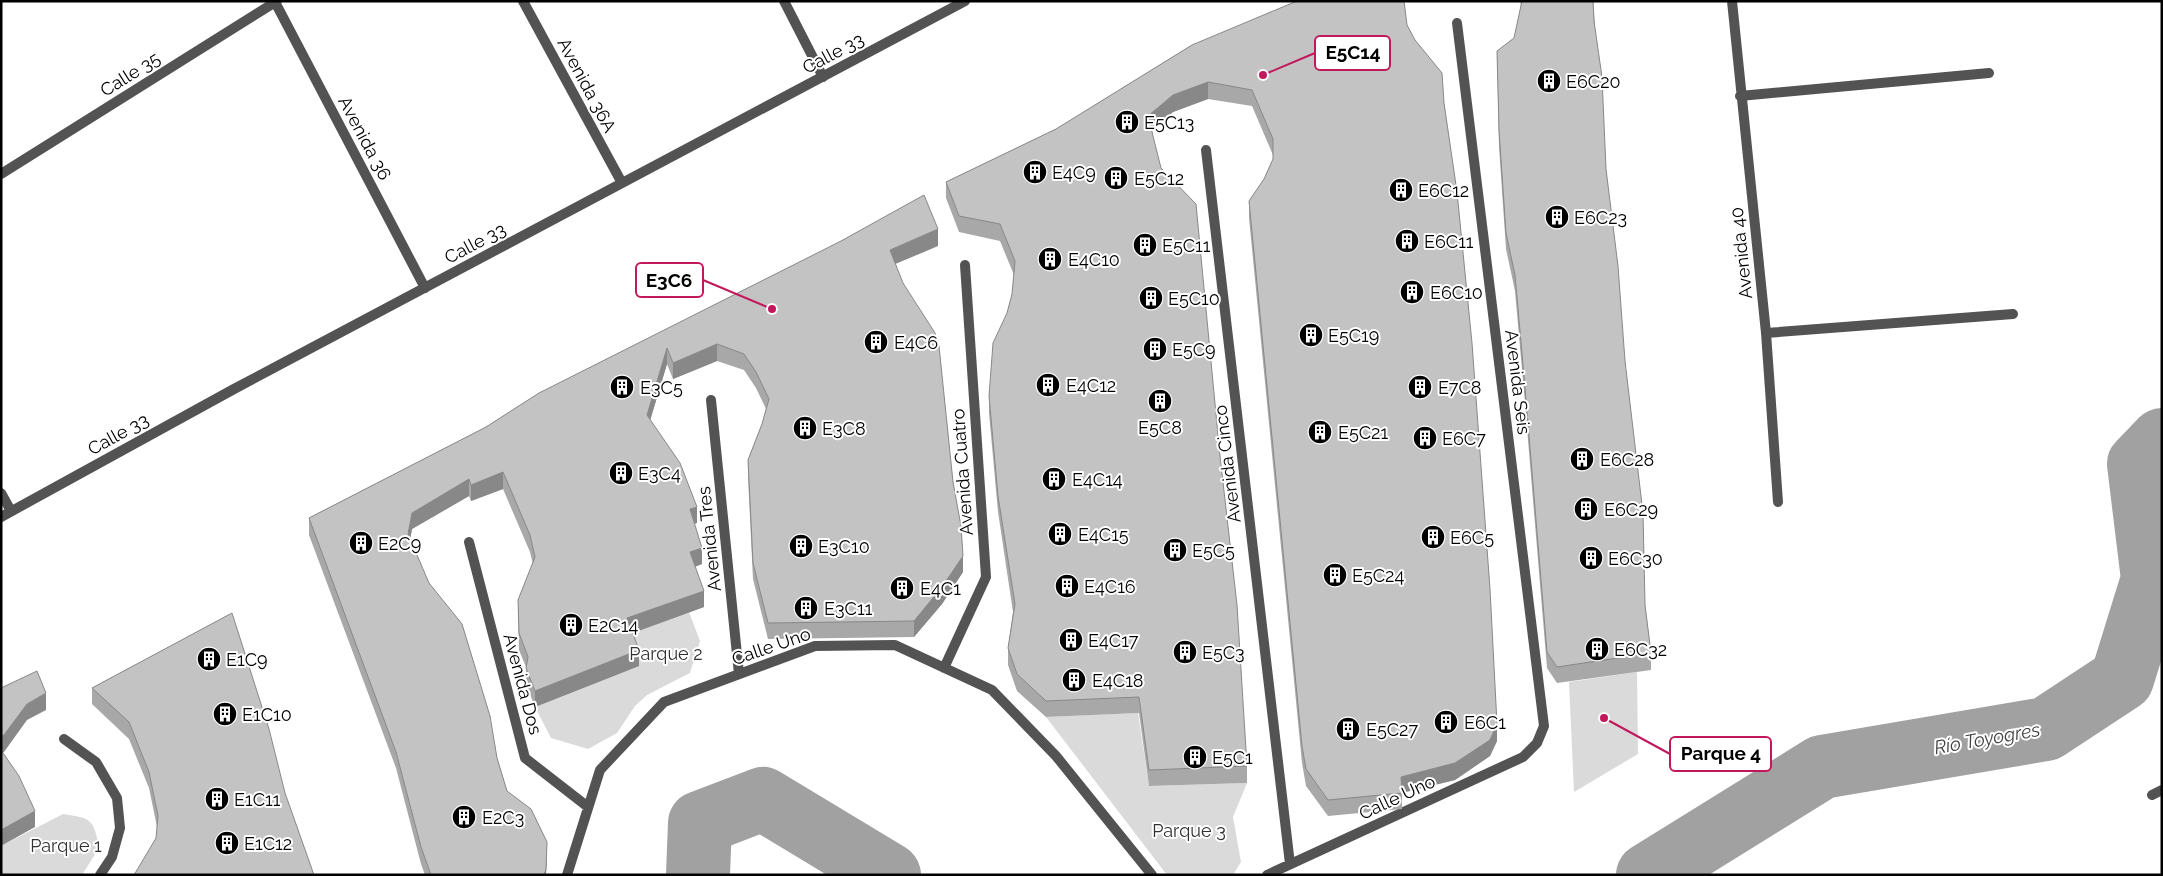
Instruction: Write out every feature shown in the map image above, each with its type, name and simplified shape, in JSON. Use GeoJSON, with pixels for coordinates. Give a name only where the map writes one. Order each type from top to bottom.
{"type":"FeatureCollection","features":[{"type":"Feature","properties":{"kind":"street","name":"Avenida 36A"},"geometry":{"type":"LineString","coordinates":[[523,1],[622,183]]}},
{"type":"Feature","properties":{"kind":"street"},"geometry":{"type":"LineString","coordinates":[[784,1],[823,77]]}},
{"type":"Feature","properties":{"kind":"street","name":"Calle 33"},"geometry":{"type":"LineString","coordinates":[[1,517],[234,389],[966,1]]}},
{"type":"Feature","properties":{"kind":"street","name":"Avenida 40"},"geometry":{"type":"LineString","coordinates":[[1732,1],[1740,96],[1766,333],[1778,502]]}},
{"type":"Feature","properties":{"kind":"street","name":"Calle 35"},"geometry":{"type":"LineString","coordinates":[[1,174],[276,2]]}},
{"type":"Feature","properties":{"kind":"street","name":"Avenida 36"},"geometry":{"type":"LineString","coordinates":[[276,2],[425,288]]}},
{"type":"Feature","properties":{"kind":"street","name":"Avenida Seis"},"geometry":{"type":"LineString","coordinates":[[1457,23],[1544,726],[1537,743]]}},
{"type":"Feature","properties":{"kind":"street"},"geometry":{"type":"LineString","coordinates":[[1740,96],[1988,73]]}},
{"type":"Feature","properties":{"kind":"street","name":"Avenida Cinco"},"geometry":{"type":"LineString","coordinates":[[1206,150],[1290,864]]}},
{"type":"Feature","properties":{"kind":"street","name":"Avenida Cuatro"},"geometry":{"type":"LineString","coordinates":[[944,668],[986,577],[964,266]]}},
{"type":"Feature","properties":{"kind":"street"},"geometry":{"type":"LineString","coordinates":[[1766,333],[2013,314]]}},
{"type":"Feature","properties":{"kind":"street","name":"Avenida Tres"},"geometry":{"type":"LineString","coordinates":[[711,400],[739,674]]}},
{"type":"Feature","properties":{"kind":"street"},"geometry":{"type":"LineString","coordinates":[[1,493],[11,511]]}},
{"type":"Feature","properties":{"kind":"street","name":"Avenida Dos"},"geometry":{"type":"LineString","coordinates":[[470,542],[526,758],[588,807]]}},
{"type":"Feature","properties":{"kind":"street","name":"Calle Uno"},"geometry":{"type":"LineString","coordinates":[[567,875],[600,770],[664,702],[815,646],[895,644],[992,690],[1056,756],[1152,875]]}},
{"type":"Feature","properties":{"kind":"street"},"geometry":{"type":"LineString","coordinates":[[64,739],[96,762],[117,798],[120,828],[112,857],[100,875]]}},
{"type":"Feature","properties":{"kind":"street","name":"Calle Uno"},"geometry":{"type":"LineString","coordinates":[[1267,875],[1523,757],[1537,743]]}},
{"type":"Feature","properties":{"kind":"green space","name":"Parque 2"},"geometry":{"type":"Polygon","coordinates":[[[689,612],[700,641],[690,673],[647,695],[635,706],[617,733],[588,749],[551,738],[535,707],[639,666],[627,635],[689,612]]]}},
{"type":"Feature","properties":{"kind":"green space"},"geometry":{"type":"Polygon","coordinates":[[[1637,672],[1638,754],[1574,792],[1569,682],[1637,672]]]}},
{"type":"Feature","properties":{"kind":"green space","name":"Parque 3"},"geometry":{"type":"Polygon","coordinates":[[[1138,713],[1149,786],[1247,783],[1233,817],[1241,862],[1233,875],[1167,875],[1046,717],[1138,713]]]}},
{"type":"Feature","properties":{"kind":"green space","name":"Parque 1"},"geometry":{"type":"Polygon","coordinates":[[[63,814],[85,819],[90,822],[95,831],[99,848],[82,875],[1,875],[1,846],[63,814]]]}},
{"type":"Feature","properties":{"kind":"building"},"geometry":{"type":"Polygon","coordinates":[[[1297,1],[1404,1],[1407,25],[1415,40],[1442,73],[1444,103],[1457,192],[1472,343],[1490,589],[1497,724],[1490,740],[1455,763],[1401,777],[1402,793],[1328,800],[1306,769],[1302,746],[1249,201],[1264,179],[1273,159],[1273,139],[1252,90],[1208,82],[1173,95],[1148,116],[1161,168],[1196,204],[1220,456],[1237,605],[1247,766],[1149,770],[1139,697],[1046,701],[1017,674],[1008,648],[1015,604],[998,496],[989,396],[993,343],[1007,313],[1012,294],[1015,261],[1000,224],[959,216],[946,182],[1056,129],[1192,45],[1297,1]]]}},
{"type":"Feature","properties":{"kind":"building"},"geometry":{"type":"Polygon","coordinates":[[[1522,1],[1593,1],[1602,77],[1606,169],[1618,266],[1625,361],[1643,513],[1645,605],[1651,653],[1557,667],[1547,652],[1515,275],[1506,233],[1499,130],[1497,51],[1514,38],[1522,1]]]}},
{"type":"Feature","properties":{"kind":"building"},"geometry":{"type":"Polygon","coordinates":[[[924,195],[938,229],[890,250],[903,283],[935,333],[939,346],[953,482],[961,526],[963,556],[942,587],[914,621],[768,623],[753,563],[748,460],[762,424],[769,399],[756,372],[744,354],[717,344],[673,363],[667,348],[647,415],[680,463],[697,507],[690,509],[702,548],[690,552],[704,591],[627,618],[639,650],[535,691],[526,668],[528,657],[519,633],[518,600],[535,557],[530,535],[503,472],[471,485],[469,479],[412,513],[408,534],[429,583],[462,624],[490,716],[497,758],[507,791],[531,809],[547,842],[544,875],[431,875],[421,847],[396,752],[309,518],[486,427],[539,393],[841,241],[924,195]]]}},
{"type":"Feature","properties":{"kind":"building"},"geometry":{"type":"Polygon","coordinates":[[[232,613],[269,729],[285,793],[314,875],[134,875],[156,838],[158,816],[149,772],[129,722],[92,688],[232,613]]]}},
{"type":"Feature","properties":{"kind":"building"},"geometry":{"type":"Polygon","coordinates":[[[37,671],[46,693],[27,704],[4,735],[1,736],[1,688],[37,671]]]}},
{"type":"Feature","properties":{"kind":"building"},"geometry":{"type":"Polygon","coordinates":[[[1,750],[19,776],[35,811],[1,830],[1,750]]]}},
{"type":"Feature","properties":{"kind":"waterway","name":"Río Toyogres"},"geometry":{"type":"LineString","coordinates":[[1648,875],[1822,767],[2046,729],[2122,679],[2153,579],[2139,464],[2162,440]]}},
{"type":"Feature","properties":{"kind":"waterway","name":"Río Toyogres"},"geometry":{"type":"LineString","coordinates":[[698,875],[700,823],[763,799],[889,875]]}},
{"type":"Feature","properties":{"kind":"place","name":"E5C14"},"geometry":{"type":"Point","coordinates":[1263,75]}},
{"type":"Feature","properties":{"kind":"place","name":"E6C20"},"geometry":{"type":"Point","coordinates":[1549,81]}},
{"type":"Feature","properties":{"kind":"place","name":"E5C13"},"geometry":{"type":"Point","coordinates":[1127,122]}},
{"type":"Feature","properties":{"kind":"place","name":"E4C9"},"geometry":{"type":"Point","coordinates":[1035,172]}},
{"type":"Feature","properties":{"kind":"place","name":"E5C12"},"geometry":{"type":"Point","coordinates":[1116,178]}},
{"type":"Feature","properties":{"kind":"place","name":"E6C12"},"geometry":{"type":"Point","coordinates":[1401,190]}},
{"type":"Feature","properties":{"kind":"place","name":"E6C23"},"geometry":{"type":"Point","coordinates":[1557,217]}},
{"type":"Feature","properties":{"kind":"place","name":"E6C11"},"geometry":{"type":"Point","coordinates":[1407,241]}},
{"type":"Feature","properties":{"kind":"place","name":"E5C11"},"geometry":{"type":"Point","coordinates":[1145,245]}},
{"type":"Feature","properties":{"kind":"place","name":"E4C10"},"geometry":{"type":"Point","coordinates":[1050,259]}},
{"type":"Feature","properties":{"kind":"place","name":"E6C10"},"geometry":{"type":"Point","coordinates":[1412,292]}},
{"type":"Feature","properties":{"kind":"place","name":"E5C10"},"geometry":{"type":"Point","coordinates":[1151,298]}},
{"type":"Feature","properties":{"kind":"place","name":"E3C6"},"geometry":{"type":"Point","coordinates":[772,309]}},
{"type":"Feature","properties":{"kind":"place","name":"E5C19"},"geometry":{"type":"Point","coordinates":[1311,335]}},
{"type":"Feature","properties":{"kind":"place","name":"E4C6"},"geometry":{"type":"Point","coordinates":[876,342]}},
{"type":"Feature","properties":{"kind":"place","name":"E5C9"},"geometry":{"type":"Point","coordinates":[1155,349]}},
{"type":"Feature","properties":{"kind":"place","name":"E4C12"},"geometry":{"type":"Point","coordinates":[1048,385]}},
{"type":"Feature","properties":{"kind":"place","name":"E3C5"},"geometry":{"type":"Point","coordinates":[622,387]}},
{"type":"Feature","properties":{"kind":"place","name":"E7C8"},"geometry":{"type":"Point","coordinates":[1420,387]}},
{"type":"Feature","properties":{"kind":"place","name":"E5C8"},"geometry":{"type":"Point","coordinates":[1160,401]}},
{"type":"Feature","properties":{"kind":"place","name":"E3C8"},"geometry":{"type":"Point","coordinates":[805,428]}},
{"type":"Feature","properties":{"kind":"place","name":"E5C21"},"geometry":{"type":"Point","coordinates":[1320,432]}},
{"type":"Feature","properties":{"kind":"place","name":"E6C7"},"geometry":{"type":"Point","coordinates":[1425,438]}},
{"type":"Feature","properties":{"kind":"place","name":"E6C28"},"geometry":{"type":"Point","coordinates":[1582,459]}},
{"type":"Feature","properties":{"kind":"place","name":"E3C4"},"geometry":{"type":"Point","coordinates":[621,473]}},
{"type":"Feature","properties":{"kind":"place","name":"E4C14"},"geometry":{"type":"Point","coordinates":[1054,479]}},
{"type":"Feature","properties":{"kind":"place","name":"E6C29"},"geometry":{"type":"Point","coordinates":[1586,509]}},
{"type":"Feature","properties":{"kind":"place","name":"E4C15"},"geometry":{"type":"Point","coordinates":[1060,534]}},
{"type":"Feature","properties":{"kind":"place","name":"E6C5"},"geometry":{"type":"Point","coordinates":[1433,537]}},
{"type":"Feature","properties":{"kind":"place","name":"E2C9"},"geometry":{"type":"Point","coordinates":[361,543]}},
{"type":"Feature","properties":{"kind":"place","name":"E3C10"},"geometry":{"type":"Point","coordinates":[801,546]}},
{"type":"Feature","properties":{"kind":"place","name":"E5C5"},"geometry":{"type":"Point","coordinates":[1175,550]}},
{"type":"Feature","properties":{"kind":"place","name":"E6C30"},"geometry":{"type":"Point","coordinates":[1591,558]}},
{"type":"Feature","properties":{"kind":"place","name":"E5C24"},"geometry":{"type":"Point","coordinates":[1335,575]}},
{"type":"Feature","properties":{"kind":"place","name":"E4C16"},"geometry":{"type":"Point","coordinates":[1067,586]}},
{"type":"Feature","properties":{"kind":"place","name":"E4C1"},"geometry":{"type":"Point","coordinates":[902,588]}},
{"type":"Feature","properties":{"kind":"place","name":"E3C11"},"geometry":{"type":"Point","coordinates":[806,608]}},
{"type":"Feature","properties":{"kind":"place","name":"E2C14"},"geometry":{"type":"Point","coordinates":[571,625]}},
{"type":"Feature","properties":{"kind":"place","name":"E4C17"},"geometry":{"type":"Point","coordinates":[1071,640]}},
{"type":"Feature","properties":{"kind":"place","name":"E6C32"},"geometry":{"type":"Point","coordinates":[1597,649]}},
{"type":"Feature","properties":{"kind":"place","name":"E5C3"},"geometry":{"type":"Point","coordinates":[1185,652]}},
{"type":"Feature","properties":{"kind":"place","name":"E1C9"},"geometry":{"type":"Point","coordinates":[209,659]}},
{"type":"Feature","properties":{"kind":"place","name":"E4C18"},"geometry":{"type":"Point","coordinates":[1074,680]}},
{"type":"Feature","properties":{"kind":"place","name":"E1C10"},"geometry":{"type":"Point","coordinates":[225,714]}},
{"type":"Feature","properties":{"kind":"place","name":"Parque 4"},"geometry":{"type":"Point","coordinates":[1604,718]}},
{"type":"Feature","properties":{"kind":"place","name":"E6C1"},"geometry":{"type":"Point","coordinates":[1446,722]}},
{"type":"Feature","properties":{"kind":"place","name":"E5C27"},"geometry":{"type":"Point","coordinates":[1348,729]}},
{"type":"Feature","properties":{"kind":"place","name":"E5C1"},"geometry":{"type":"Point","coordinates":[1195,757]}},
{"type":"Feature","properties":{"kind":"place","name":"E1C11"},"geometry":{"type":"Point","coordinates":[217,799]}},
{"type":"Feature","properties":{"kind":"place","name":"E2C3"},"geometry":{"type":"Point","coordinates":[464,817]}},
{"type":"Feature","properties":{"kind":"place","name":"E1C12"},"geometry":{"type":"Point","coordinates":[227,843]}}]}
